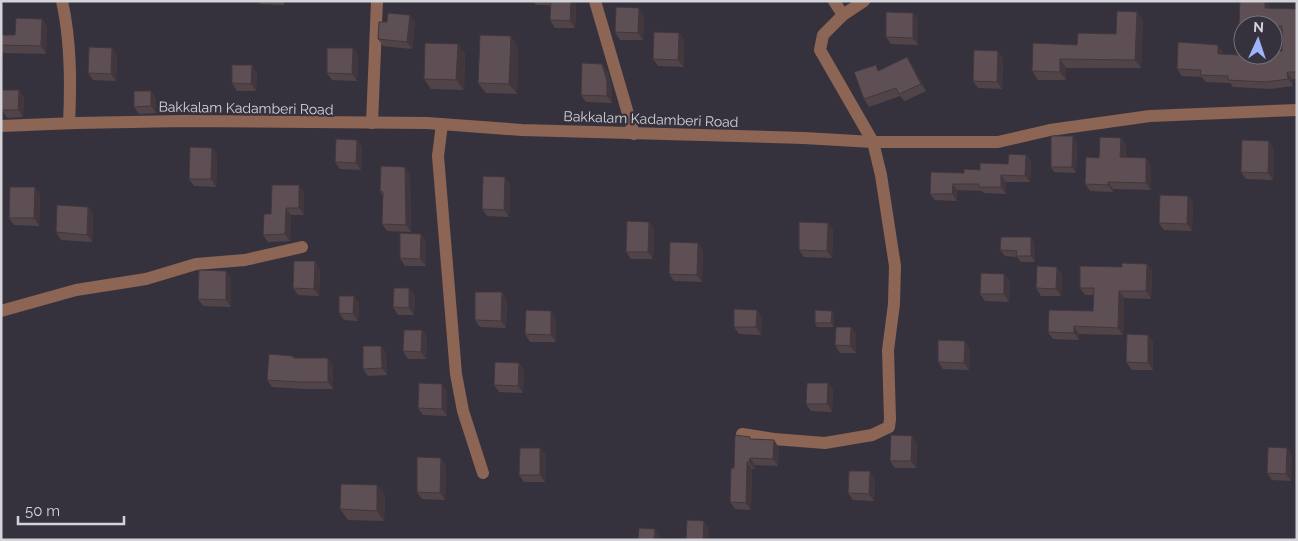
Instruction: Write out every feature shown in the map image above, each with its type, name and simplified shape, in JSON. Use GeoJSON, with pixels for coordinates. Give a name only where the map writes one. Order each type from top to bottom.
{"type":"FeatureCollection","features":[{"type":"Feature","properties":{"kind":"street"},"geometry":{"type":"LineString","coordinates":[[62,1],[66,18],[71,80],[69,123]]}},
{"type":"Feature","properties":{"kind":"street"},"geometry":{"type":"LineString","coordinates":[[372,123],[377,1]]}},
{"type":"Feature","properties":{"kind":"street"},"geometry":{"type":"LineString","coordinates":[[596,1],[634,134]]}},
{"type":"Feature","properties":{"kind":"street"},"geometry":{"type":"LineString","coordinates":[[834,1],[843,15]]}},
{"type":"Feature","properties":{"kind":"street"},"geometry":{"type":"LineString","coordinates":[[742,434],[774,439],[825,443],[872,435],[889,427],[888,350],[894,304],[895,266],[883,184],[873,142],[820,50],[823,34],[843,15],[864,1]]}},
{"type":"Feature","properties":{"kind":"street","name":"Bakkalam Kadamberi Road"},"geometry":{"type":"LineString","coordinates":[[1,126],[184,121],[442,124],[522,130],[804,138],[873,142],[998,142],[1050,130],[1150,116],[1297,110]]}},
{"type":"Feature","properties":{"kind":"street"},"geometry":{"type":"LineString","coordinates":[[442,124],[438,156],[456,374],[462,411],[483,473]]}},
{"type":"Feature","properties":{"kind":"street"},"geometry":{"type":"LineString","coordinates":[[1,310],[76,290],[146,279],[196,264],[245,260],[302,247]]}},
{"type":"Feature","properties":{"kind":"building"},"geometry":{"type":"Polygon","coordinates":[[[551,1],[571,1],[570,21],[550,20],[551,1]]]}},
{"type":"Feature","properties":{"kind":"building"},"geometry":{"type":"Polygon","coordinates":[[[1240,1],[1265,1],[1265,8],[1297,9],[1297,72],[1287,72],[1288,79],[1266,82],[1228,80],[1228,76],[1200,75],[1201,70],[1177,69],[1178,42],[1218,45],[1218,54],[1233,55],[1233,65],[1283,65],[1283,15],[1239,15],[1240,1]]]}},
{"type":"Feature","properties":{"kind":"building"},"geometry":{"type":"Polygon","coordinates":[[[616,7],[639,8],[638,33],[615,32],[616,7]]]}},
{"type":"Feature","properties":{"kind":"building"},"geometry":{"type":"Polygon","coordinates":[[[1117,11],[1137,12],[1135,60],[1060,59],[1060,72],[1032,71],[1033,43],[1077,45],[1078,33],[1116,34],[1117,11]]]}},
{"type":"Feature","properties":{"kind":"building"},"geometry":{"type":"Polygon","coordinates":[[[886,12],[913,13],[913,38],[886,37],[886,12]]]}},
{"type":"Feature","properties":{"kind":"building"},"geometry":{"type":"Polygon","coordinates":[[[388,13],[410,15],[407,42],[378,39],[379,22],[387,22],[388,13]]]}},
{"type":"Feature","properties":{"kind":"building"},"geometry":{"type":"Polygon","coordinates":[[[16,18],[42,19],[41,46],[1,45],[1,35],[15,35],[16,18]]]}},
{"type":"Feature","properties":{"kind":"building"},"geometry":{"type":"Polygon","coordinates":[[[654,32],[679,33],[678,60],[653,59],[654,32]]]}},
{"type":"Feature","properties":{"kind":"building"},"geometry":{"type":"Polygon","coordinates":[[[480,35],[511,36],[509,84],[478,83],[480,35]]]}},
{"type":"Feature","properties":{"kind":"building"},"geometry":{"type":"Polygon","coordinates":[[[425,43],[458,44],[456,80],[424,79],[425,43]]]}},
{"type":"Feature","properties":{"kind":"building"},"geometry":{"type":"Polygon","coordinates":[[[89,47],[112,48],[111,74],[88,73],[89,47]]]}},
{"type":"Feature","properties":{"kind":"building"},"geometry":{"type":"Polygon","coordinates":[[[327,48],[353,48],[352,74],[327,73],[327,48]]]}},
{"type":"Feature","properties":{"kind":"building"},"geometry":{"type":"Polygon","coordinates":[[[974,50],[998,51],[997,82],[973,81],[974,50]]]}},
{"type":"Feature","properties":{"kind":"building"},"geometry":{"type":"Polygon","coordinates":[[[907,57],[921,84],[899,94],[896,88],[864,99],[854,72],[876,65],[878,71],[907,57]]]}},
{"type":"Feature","properties":{"kind":"building"},"geometry":{"type":"Polygon","coordinates":[[[582,63],[602,64],[607,81],[607,96],[581,95],[582,63]]]}},
{"type":"Feature","properties":{"kind":"building"},"geometry":{"type":"Polygon","coordinates":[[[232,65],[252,65],[251,84],[232,83],[232,65]]]}},
{"type":"Feature","properties":{"kind":"building"},"geometry":{"type":"Polygon","coordinates":[[[2,90],[19,90],[18,110],[2,110],[2,90]]]}},
{"type":"Feature","properties":{"kind":"building"},"geometry":{"type":"Polygon","coordinates":[[[134,91],[151,91],[151,106],[134,107],[134,91]]]}},
{"type":"Feature","properties":{"kind":"building"},"geometry":{"type":"Polygon","coordinates":[[[1051,136],[1073,136],[1072,167],[1051,167],[1051,136]]]}},
{"type":"Feature","properties":{"kind":"building"},"geometry":{"type":"Polygon","coordinates":[[[1100,137],[1121,138],[1120,157],[1146,158],[1146,183],[1108,182],[1108,185],[1085,184],[1086,157],[1099,158],[1100,137]]]}},
{"type":"Feature","properties":{"kind":"building"},"geometry":{"type":"Polygon","coordinates":[[[336,139],[357,140],[356,163],[335,162],[336,139]]]}},
{"type":"Feature","properties":{"kind":"building"},"geometry":{"type":"Polygon","coordinates":[[[1242,140],[1269,141],[1268,173],[1241,172],[1242,140]]]}},
{"type":"Feature","properties":{"kind":"building"},"geometry":{"type":"Polygon","coordinates":[[[190,147],[212,148],[211,179],[189,179],[190,147]]]}},
{"type":"Feature","properties":{"kind":"building"},"geometry":{"type":"Polygon","coordinates":[[[1009,154],[1026,155],[1025,176],[1001,175],[1001,187],[979,187],[979,184],[953,184],[952,194],[930,194],[931,172],[964,173],[964,169],[980,170],[980,163],[1008,164],[1009,154]]]}},
{"type":"Feature","properties":{"kind":"building"},"geometry":{"type":"Polygon","coordinates":[[[381,166],[405,167],[406,225],[382,224],[383,192],[380,191],[381,166]]]}},
{"type":"Feature","properties":{"kind":"building"},"geometry":{"type":"Polygon","coordinates":[[[483,176],[505,177],[504,210],[482,209],[483,176]]]}},
{"type":"Feature","properties":{"kind":"building"},"geometry":{"type":"Polygon","coordinates":[[[272,185],[299,185],[299,208],[286,208],[285,234],[263,235],[264,214],[271,214],[272,185]]]}},
{"type":"Feature","properties":{"kind":"building"},"geometry":{"type":"Polygon","coordinates":[[[10,187],[35,187],[34,218],[9,218],[10,187]]]}},
{"type":"Feature","properties":{"kind":"building"},"geometry":{"type":"Polygon","coordinates":[[[1160,195],[1188,196],[1187,224],[1159,223],[1160,195]]]}},
{"type":"Feature","properties":{"kind":"building"},"geometry":{"type":"Polygon","coordinates":[[[57,205],[88,207],[87,235],[56,232],[57,205]]]}},
{"type":"Feature","properties":{"kind":"building"},"geometry":{"type":"Polygon","coordinates":[[[627,221],[649,222],[648,252],[626,252],[627,221]]]}},
{"type":"Feature","properties":{"kind":"building"},"geometry":{"type":"Polygon","coordinates":[[[799,222],[828,223],[827,251],[799,250],[799,222]]]}},
{"type":"Feature","properties":{"kind":"building"},"geometry":{"type":"Polygon","coordinates":[[[400,233],[421,234],[420,259],[400,258],[400,233]]]}},
{"type":"Feature","properties":{"kind":"building"},"geometry":{"type":"Polygon","coordinates":[[[1001,237],[1031,237],[1031,256],[1016,256],[1017,251],[1000,250],[1001,237]]]}},
{"type":"Feature","properties":{"kind":"building"},"geometry":{"type":"Polygon","coordinates":[[[670,242],[698,243],[697,275],[669,274],[670,242]]]}},
{"type":"Feature","properties":{"kind":"building"},"geometry":{"type":"Polygon","coordinates":[[[294,261],[315,261],[314,289],[293,288],[294,261]]]}},
{"type":"Feature","properties":{"kind":"building"},"geometry":{"type":"Polygon","coordinates":[[[1122,263],[1147,264],[1146,291],[1119,291],[1118,328],[1074,326],[1074,333],[1048,332],[1049,310],[1093,311],[1094,288],[1080,288],[1080,266],[1122,267],[1122,263]]]}},
{"type":"Feature","properties":{"kind":"building"},"geometry":{"type":"Polygon","coordinates":[[[1037,266],[1057,267],[1056,289],[1036,288],[1037,266]]]}},
{"type":"Feature","properties":{"kind":"building"},"geometry":{"type":"Polygon","coordinates":[[[199,270],[226,271],[226,300],[198,299],[199,270]]]}},
{"type":"Feature","properties":{"kind":"building"},"geometry":{"type":"Polygon","coordinates":[[[981,273],[1004,274],[1004,294],[980,294],[981,273]]]}},
{"type":"Feature","properties":{"kind":"building"},"geometry":{"type":"Polygon","coordinates":[[[394,288],[409,288],[409,308],[393,307],[394,288]]]}},
{"type":"Feature","properties":{"kind":"building"},"geometry":{"type":"Polygon","coordinates":[[[475,292],[502,292],[501,321],[475,320],[475,292]]]}},
{"type":"Feature","properties":{"kind":"building"},"geometry":{"type":"Polygon","coordinates":[[[339,296],[354,296],[353,314],[339,313],[339,296]]]}},
{"type":"Feature","properties":{"kind":"building"},"geometry":{"type":"Polygon","coordinates":[[[734,309],[757,310],[756,327],[734,327],[734,309]]]}},
{"type":"Feature","properties":{"kind":"building"},"geometry":{"type":"Polygon","coordinates":[[[526,310],[551,311],[551,335],[525,334],[526,310]]]}},
{"type":"Feature","properties":{"kind":"building"},"geometry":{"type":"Polygon","coordinates":[[[815,310],[832,311],[831,323],[815,323],[815,310]]]}},
{"type":"Feature","properties":{"kind":"building"},"geometry":{"type":"Polygon","coordinates":[[[836,327],[851,327],[850,346],[835,345],[836,327]]]}},
{"type":"Feature","properties":{"kind":"building"},"geometry":{"type":"Polygon","coordinates":[[[404,330],[422,330],[421,352],[403,351],[404,330]]]}},
{"type":"Feature","properties":{"kind":"building"},"geometry":{"type":"Polygon","coordinates":[[[1127,334],[1148,335],[1148,363],[1126,362],[1127,334]]]}},
{"type":"Feature","properties":{"kind":"building"},"geometry":{"type":"Polygon","coordinates":[[[938,340],[965,341],[964,363],[938,362],[938,340]]]}},
{"type":"Feature","properties":{"kind":"building"},"geometry":{"type":"Polygon","coordinates":[[[363,346],[381,346],[382,368],[363,369],[363,346]]]}},
{"type":"Feature","properties":{"kind":"building"},"geometry":{"type":"Polygon","coordinates":[[[269,354],[293,356],[293,358],[328,358],[328,382],[267,380],[269,354]]]}},
{"type":"Feature","properties":{"kind":"building"},"geometry":{"type":"Polygon","coordinates":[[[495,362],[519,363],[518,386],[494,385],[495,362]]]}},
{"type":"Feature","properties":{"kind":"building"},"geometry":{"type":"Polygon","coordinates":[[[419,383],[442,384],[442,409],[418,408],[419,383]]]}},
{"type":"Feature","properties":{"kind":"building"},"geometry":{"type":"Polygon","coordinates":[[[807,383],[828,383],[827,404],[806,404],[807,383]]]}},
{"type":"Feature","properties":{"kind":"building"},"geometry":{"type":"Polygon","coordinates":[[[735,435],[750,437],[750,439],[774,440],[773,459],[750,458],[749,462],[747,462],[746,503],[730,502],[731,468],[734,468],[735,435]]]}},
{"type":"Feature","properties":{"kind":"building"},"geometry":{"type":"Polygon","coordinates":[[[891,435],[912,436],[911,461],[890,461],[891,435]]]}},
{"type":"Feature","properties":{"kind":"building"},"geometry":{"type":"Polygon","coordinates":[[[1268,447],[1287,448],[1286,474],[1267,473],[1268,447]]]}},
{"type":"Feature","properties":{"kind":"building"},"geometry":{"type":"Polygon","coordinates":[[[520,448],[540,448],[540,475],[519,475],[520,448]]]}},
{"type":"Feature","properties":{"kind":"building"},"geometry":{"type":"Polygon","coordinates":[[[417,457],[441,458],[440,493],[417,492],[417,457]]]}},
{"type":"Feature","properties":{"kind":"building"},"geometry":{"type":"Polygon","coordinates":[[[849,471],[870,471],[869,494],[848,493],[849,471]]]}},
{"type":"Feature","properties":{"kind":"building"},"geometry":{"type":"Polygon","coordinates":[[[341,484],[377,485],[377,511],[340,509],[341,484]]]}},
{"type":"Feature","properties":{"kind":"building"},"geometry":{"type":"Polygon","coordinates":[[[687,520],[704,521],[703,540],[686,540],[687,520]]]}},
{"type":"Feature","properties":{"kind":"building"},"geometry":{"type":"Polygon","coordinates":[[[639,528],[655,529],[654,540],[638,540],[639,528]]]}}]}
